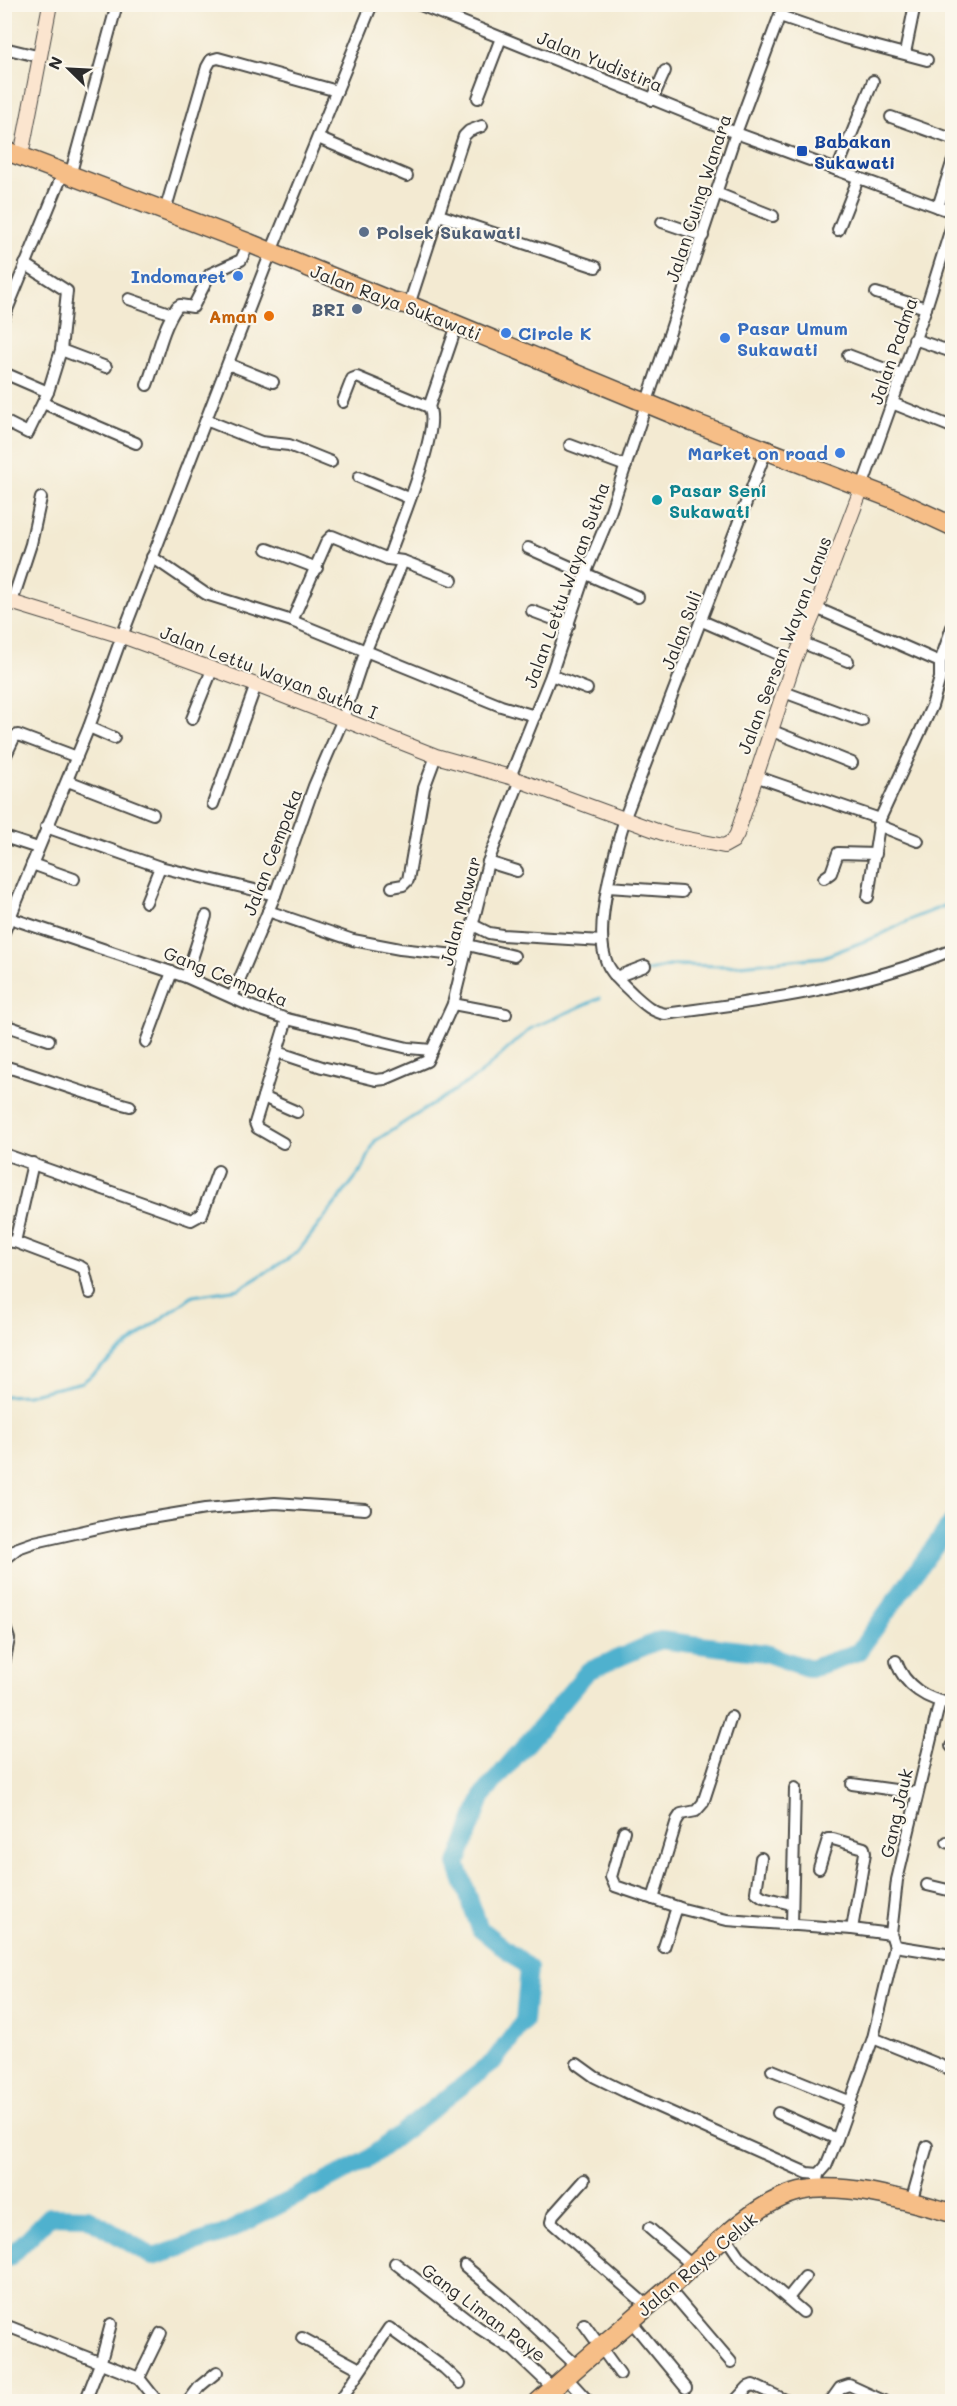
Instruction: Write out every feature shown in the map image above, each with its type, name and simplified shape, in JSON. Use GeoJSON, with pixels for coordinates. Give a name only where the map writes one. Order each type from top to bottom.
{"type":"FeatureCollection","features":[{"type":"Feature","properties":{"kind":"highway","name":"Jalan Raya Sukawati"},"geometry":{"type":"LineString","coordinates":[[13,153],[249,243],[391,302],[408,305],[766,451],[862,487],[952,526]]}},
{"type":"Feature","properties":{"kind":"highway","name":"Jalan Raya Celuk"},"geometry":{"type":"LineString","coordinates":[[538,2402],[725,2236],[763,2208],[785,2196],[818,2181],[952,2213]]}},
{"type":"Feature","properties":{"kind":"street"},"geometry":{"type":"LineString","coordinates":[[13,153],[41,57],[50,4]]}},
{"type":"Feature","properties":{"kind":"street"},"geometry":{"type":"LineString","coordinates":[[4,317],[25,264],[67,174],[117,4]]}},
{"type":"Feature","properties":{"kind":"street"},"geometry":{"type":"LineString","coordinates":[[4,932],[46,827],[68,781],[152,557],[271,252],[372,4]]}},
{"type":"Feature","properties":{"kind":"street","name":"Jalan Yudistira"},"geometry":{"type":"LineString","coordinates":[[418,4],[736,133],[952,212]]}},
{"type":"Feature","properties":{"kind":"street","name":"Jalan Cuing Wanara"},"geometry":{"type":"LineString","coordinates":[[647,403],[736,133],[784,4]]}},
{"type":"Feature","properties":{"kind":"street"},"geometry":{"type":"LineString","coordinates":[[905,53],[915,4]]}},
{"type":"Feature","properties":{"kind":"street"},"geometry":{"type":"LineString","coordinates":[[780,16],[844,38],[927,60]]}},
{"type":"Feature","properties":{"kind":"street"},"geometry":{"type":"LineString","coordinates":[[478,98],[501,38]]}},
{"type":"Feature","properties":{"kind":"street"},"geometry":{"type":"LineString","coordinates":[[4,48],[41,57]]}},
{"type":"Feature","properties":{"kind":"street"},"geometry":{"type":"LineString","coordinates":[[165,211],[207,67],[212,60],[218,58],[337,91]]}},
{"type":"Feature","properties":{"kind":"street"},"geometry":{"type":"LineString","coordinates":[[652,100],[665,71]]}},
{"type":"Feature","properties":{"kind":"street"},"geometry":{"type":"LineString","coordinates":[[837,170],[873,81]]}},
{"type":"Feature","properties":{"kind":"street"},"geometry":{"type":"LineString","coordinates":[[891,117],[952,139]]}},
{"type":"Feature","properties":{"kind":"street"},"geometry":{"type":"LineString","coordinates":[[408,305],[464,136],[469,131],[482,126]]}},
{"type":"Feature","properties":{"kind":"street"},"geometry":{"type":"LineString","coordinates":[[318,138],[407,176]]}},
{"type":"Feature","properties":{"kind":"street"},"geometry":{"type":"LineString","coordinates":[[938,207],[952,163]]}},
{"type":"Feature","properties":{"kind":"street"},"geometry":{"type":"LineString","coordinates":[[838,230],[858,179]]}},
{"type":"Feature","properties":{"kind":"street"},"geometry":{"type":"LineString","coordinates":[[716,193],[773,216]]}},
{"type":"Feature","properties":{"kind":"street"},"geometry":{"type":"LineString","coordinates":[[439,215],[596,267]]}},
{"type":"Feature","properties":{"kind":"street"},"geometry":{"type":"LineString","coordinates":[[662,222],[703,236]]}},
{"type":"Feature","properties":{"kind":"street","name":"Jalan Padma"},"geometry":{"type":"LineString","coordinates":[[862,487],[926,308],[952,225]]}},
{"type":"Feature","properties":{"kind":"street"},"geometry":{"type":"LineString","coordinates":[[147,385],[172,314],[180,305],[191,308],[194,306],[210,274],[241,260],[249,243]]}},
{"type":"Feature","properties":{"kind":"street"},"geometry":{"type":"LineString","coordinates":[[4,421],[28,433],[48,392],[61,350],[67,291],[25,264]]}},
{"type":"Feature","properties":{"kind":"street"},"geometry":{"type":"LineString","coordinates":[[876,293],[926,308]]}},
{"type":"Feature","properties":{"kind":"street"},"geometry":{"type":"LineString","coordinates":[[129,299],[172,314]]}},
{"type":"Feature","properties":{"kind":"street"},"geometry":{"type":"LineString","coordinates":[[429,407],[457,325]]}},
{"type":"Feature","properties":{"kind":"street"},"geometry":{"type":"LineString","coordinates":[[914,339],[952,352]]}},
{"type":"Feature","properties":{"kind":"street"},"geometry":{"type":"LineString","coordinates":[[61,350],[106,367]]}},
{"type":"Feature","properties":{"kind":"street"},"geometry":{"type":"LineString","coordinates":[[848,355],[901,375]]}},
{"type":"Feature","properties":{"kind":"street"},"geometry":{"type":"LineString","coordinates":[[228,364],[273,382]]}},
{"type":"Feature","properties":{"kind":"street"},"geometry":{"type":"LineString","coordinates":[[4,373],[48,392]]}},
{"type":"Feature","properties":{"kind":"street"},"geometry":{"type":"LineString","coordinates":[[343,402],[352,379],[357,377],[429,407],[433,413],[428,447],[388,559]]}},
{"type":"Feature","properties":{"kind":"street"},"geometry":{"type":"LineString","coordinates":[[43,403],[136,443]]}},
{"type":"Feature","properties":{"kind":"street","name":"Jalan Lettu Wayan Sutha"},"geometry":{"type":"LineString","coordinates":[[515,778],[647,403]]}},
{"type":"Feature","properties":{"kind":"street"},"geometry":{"type":"LineString","coordinates":[[892,404],[952,427]]}},
{"type":"Feature","properties":{"kind":"street"},"geometry":{"type":"LineString","coordinates":[[206,420],[261,442],[289,445],[331,462]]}},
{"type":"Feature","properties":{"kind":"street"},"geometry":{"type":"LineString","coordinates":[[570,445],[626,466]]}},
{"type":"Feature","properties":{"kind":"street","name":"Jalan Suli"},"geometry":{"type":"LineString","coordinates":[[602,941],[613,860],[625,820],[766,451]]}},
{"type":"Feature","properties":{"kind":"street"},"geometry":{"type":"LineString","coordinates":[[359,477],[409,498]]}},
{"type":"Feature","properties":{"kind":"street","name":"Jalan Sersan Wayan Lanus"},"geometry":{"type":"LineString","coordinates":[[515,778],[668,835],[718,846],[729,845],[737,834],[794,661],[862,487]]}},
{"type":"Feature","properties":{"kind":"street"},"geometry":{"type":"LineString","coordinates":[[8,601],[31,544],[42,498]]}},
{"type":"Feature","properties":{"kind":"street"},"geometry":{"type":"LineString","coordinates":[[292,621],[327,541],[332,536],[388,559],[403,561],[452,580]]}},
{"type":"Feature","properties":{"kind":"street"},"geometry":{"type":"LineString","coordinates":[[528,548],[638,597]]}},
{"type":"Feature","properties":{"kind":"street"},"geometry":{"type":"LineString","coordinates":[[267,549],[317,567]]}},
{"type":"Feature","properties":{"kind":"street"},"geometry":{"type":"LineString","coordinates":[[152,557],[206,594],[292,621],[501,706],[535,716]]}},
{"type":"Feature","properties":{"kind":"street","name":"Jalan Cempaka"},"geometry":{"type":"LineString","coordinates":[[232,997],[275,895],[309,798],[343,718],[366,650],[403,561]]}},
{"type":"Feature","properties":{"kind":"street","name":"Jalan Lettu Wayan Sutha I"},"geometry":{"type":"LineString","coordinates":[[8,601],[122,636],[343,718],[436,756],[515,778]]}},
{"type":"Feature","properties":{"kind":"street"},"geometry":{"type":"LineString","coordinates":[[816,608],[940,662]]}},
{"type":"Feature","properties":{"kind":"street"},"geometry":{"type":"LineString","coordinates":[[532,611],[569,625]]}},
{"type":"Feature","properties":{"kind":"street"},"geometry":{"type":"LineString","coordinates":[[702,621],[794,661]]}},
{"type":"Feature","properties":{"kind":"street"},"geometry":{"type":"LineString","coordinates":[[868,897],[879,822],[932,706],[940,678],[940,662],[952,627]]}},
{"type":"Feature","properties":{"kind":"street"},"geometry":{"type":"LineString","coordinates":[[802,643],[848,661]]}},
{"type":"Feature","properties":{"kind":"street"},"geometry":{"type":"LineString","coordinates":[[192,719],[212,670]]}},
{"type":"Feature","properties":{"kind":"street"},"geometry":{"type":"LineString","coordinates":[[551,675],[586,689]]}},
{"type":"Feature","properties":{"kind":"street"},"geometry":{"type":"LineString","coordinates":[[213,804],[256,685]]}},
{"type":"Feature","properties":{"kind":"street"},"geometry":{"type":"LineString","coordinates":[[784,692],[862,722]]}},
{"type":"Feature","properties":{"kind":"street"},"geometry":{"type":"LineString","coordinates":[[89,727],[114,738]]}},
{"type":"Feature","properties":{"kind":"street"},"geometry":{"type":"LineString","coordinates":[[771,730],[852,763]]}},
{"type":"Feature","properties":{"kind":"street"},"geometry":{"type":"LineString","coordinates":[[4,759],[15,736],[20,735],[77,757]]}},
{"type":"Feature","properties":{"kind":"street"},"geometry":{"type":"LineString","coordinates":[[392,886],[402,885],[408,880],[424,788],[436,756]]}},
{"type":"Feature","properties":{"kind":"street"},"geometry":{"type":"LineString","coordinates":[[755,776],[879,822],[918,841]]}},
{"type":"Feature","properties":{"kind":"street","name":"Jalan Mawar"},"geometry":{"type":"LineString","coordinates":[[432,1050],[453,1004],[488,862],[515,778]]}},
{"type":"Feature","properties":{"kind":"street"},"geometry":{"type":"LineString","coordinates":[[68,781],[153,814]]}},
{"type":"Feature","properties":{"kind":"street"},"geometry":{"type":"LineString","coordinates":[[46,827],[160,867],[275,895]]}},
{"type":"Feature","properties":{"kind":"street"},"geometry":{"type":"LineString","coordinates":[[4,837],[38,848]]}},
{"type":"Feature","properties":{"kind":"street"},"geometry":{"type":"LineString","coordinates":[[824,878],[831,873],[838,853],[876,854]]}},
{"type":"Feature","properties":{"kind":"street"},"geometry":{"type":"LineString","coordinates":[[488,862],[517,871]]}},
{"type":"Feature","properties":{"kind":"street"},"geometry":{"type":"LineString","coordinates":[[32,864],[74,879]]}},
{"type":"Feature","properties":{"kind":"street"},"geometry":{"type":"LineString","coordinates":[[146,902],[160,867]]}},
{"type":"Feature","properties":{"kind":"street"},"geometry":{"type":"LineString","coordinates":[[608,887],[682,892]]}},
{"type":"Feature","properties":{"kind":"street"},"geometry":{"type":"LineString","coordinates":[[268,911],[352,940],[400,949],[464,956]]}},
{"type":"Feature","properties":{"kind":"street"},"geometry":{"type":"LineString","coordinates":[[186,976],[206,916]]}},
{"type":"Feature","properties":{"kind":"street","name":"Gang Cempaka"},"geometry":{"type":"LineString","coordinates":[[10,918],[186,976],[255,1008],[408,1048],[432,1050]]}},
{"type":"Feature","properties":{"kind":"street"},"geometry":{"type":"LineString","coordinates":[[473,925],[489,933],[502,935],[602,941],[607,963],[616,976],[642,1002],[657,1013],[665,1014],[761,1001],[882,976],[952,950]]}},
{"type":"Feature","properties":{"kind":"street"},"geometry":{"type":"LineString","coordinates":[[468,945],[514,956]]}},
{"type":"Feature","properties":{"kind":"street"},"geometry":{"type":"LineString","coordinates":[[616,976],[645,966]]}},
{"type":"Feature","properties":{"kind":"street"},"geometry":{"type":"LineString","coordinates":[[146,1042],[172,972]]}},
{"type":"Feature","properties":{"kind":"street"},"geometry":{"type":"LineString","coordinates":[[453,1004],[506,1014]]}},
{"type":"Feature","properties":{"kind":"street"},"geometry":{"type":"LineString","coordinates":[[283,1143],[259,1130],[255,1125],[287,1018]]}},
{"type":"Feature","properties":{"kind":"street"},"geometry":{"type":"LineString","coordinates":[[4,1025],[49,1040]]}},
{"type":"Feature","properties":{"kind":"street"},"geometry":{"type":"LineString","coordinates":[[277,1052],[322,1067],[376,1080],[385,1079],[420,1065],[427,1060],[432,1050]]}},
{"type":"Feature","properties":{"kind":"street"},"geometry":{"type":"LineString","coordinates":[[4,1066],[66,1085],[93,1097],[130,1106]]}},
{"type":"Feature","properties":{"kind":"street"},"geometry":{"type":"LineString","coordinates":[[263,1097],[297,1112]]}},
{"type":"Feature","properties":{"kind":"street"},"geometry":{"type":"LineString","coordinates":[[4,1154],[191,1220],[202,1214],[218,1171]]}},
{"type":"Feature","properties":{"kind":"street"},"geometry":{"type":"LineString","coordinates":[[33,1163],[10,1241],[81,1267],[84,1269],[90,1293]]}},
{"type":"Feature","properties":{"kind":"street"},"geometry":{"type":"LineString","coordinates":[[4,1559],[18,1548],[35,1542],[120,1523],[205,1509],[275,1503],[365,1509]]}},
{"type":"Feature","properties":{"kind":"street"},"geometry":{"type":"LineString","coordinates":[[4,1624],[9,1639],[4,1664]]}},
{"type":"Feature","properties":{"kind":"street"},"geometry":{"type":"LineString","coordinates":[[896,1662],[903,1677],[914,1688],[940,1701],[952,1703]]}},
{"type":"Feature","properties":{"kind":"street","name":"Gang Jauk"},"geometry":{"type":"LineString","coordinates":[[891,1934],[897,1880],[916,1793],[940,1701]]}},
{"type":"Feature","properties":{"kind":"street"},"geometry":{"type":"LineString","coordinates":[[653,1899],[677,1820],[681,1814],[696,1811],[703,1803],[731,1717]]}},
{"type":"Feature","properties":{"kind":"street"},"geometry":{"type":"LineString","coordinates":[[852,1784],[916,1793]]}},
{"type":"Feature","properties":{"kind":"street"},"geometry":{"type":"LineString","coordinates":[[792,1925],[795,1788]]}},
{"type":"Feature","properties":{"kind":"street"},"geometry":{"type":"LineString","coordinates":[[577,2064],[595,2077],[634,2096],[807,2173],[818,2181],[837,2139],[873,2038],[895,1946],[891,1934],[727,1920],[677,1907],[615,1886],[612,1873],[624,1831]]}},
{"type":"Feature","properties":{"kind":"street"},"geometry":{"type":"LineString","coordinates":[[819,1868],[828,1839],[864,1848],[852,1929]]}},
{"type":"Feature","properties":{"kind":"street"},"geometry":{"type":"LineString","coordinates":[[761,1858],[756,1892],[762,1898],[791,1904]]}},
{"type":"Feature","properties":{"kind":"street"},"geometry":{"type":"LineString","coordinates":[[927,1885],[952,1891]]}},
{"type":"Feature","properties":{"kind":"street"},"geometry":{"type":"LineString","coordinates":[[664,1947],[677,1907]]}},
{"type":"Feature","properties":{"kind":"street"},"geometry":{"type":"LineString","coordinates":[[895,1946],[952,1955]]}},
{"type":"Feature","properties":{"kind":"street"},"geometry":{"type":"LineString","coordinates":[[873,2038],[952,2070]]}},
{"type":"Feature","properties":{"kind":"street"},"geometry":{"type":"LineString","coordinates":[[772,2070],[851,2102]]}},
{"type":"Feature","properties":{"kind":"street"},"geometry":{"type":"LineString","coordinates":[[778,2113],[837,2139]]}},
{"type":"Feature","properties":{"kind":"street"},"geometry":{"type":"LineString","coordinates":[[911,2202],[927,2146]]}},
{"type":"Feature","properties":{"kind":"street"},"geometry":{"type":"LineString","coordinates":[[585,2180],[553,2215],[551,2222],[646,2305]]}},
{"type":"Feature","properties":{"kind":"street"},"geometry":{"type":"LineString","coordinates":[[649,2228],[693,2265]]}},
{"type":"Feature","properties":{"kind":"street"},"geometry":{"type":"LineString","coordinates":[[725,2236],[740,2258],[803,2312]]}},
{"type":"Feature","properties":{"kind":"street","name":"Gang Liman Paye"},"geometry":{"type":"LineString","coordinates":[[394,2263],[479,2328],[513,2350],[565,2377]]}},
{"type":"Feature","properties":{"kind":"street"},"geometry":{"type":"LineString","coordinates":[[465,2266],[549,2338],[565,2377],[589,2402]]}},
{"type":"Feature","properties":{"kind":"street"},"geometry":{"type":"LineString","coordinates":[[788,2298],[805,2277]]}},
{"type":"Feature","properties":{"kind":"street"},"geometry":{"type":"LineString","coordinates":[[668,2288],[731,2362]]}},
{"type":"Feature","properties":{"kind":"street"},"geometry":{"type":"LineString","coordinates":[[630,2320],[686,2388]]}},
{"type":"Feature","properties":{"kind":"street"},"geometry":{"type":"LineString","coordinates":[[85,2402],[101,2361],[111,2324]]}},
{"type":"Feature","properties":{"kind":"street"},"geometry":{"type":"LineString","coordinates":[[584,2324],[620,2374]]}},
{"type":"Feature","properties":{"kind":"street"},"geometry":{"type":"LineString","coordinates":[[4,2333],[6,2328],[10,2327],[101,2361],[139,2378],[158,2402]]}},
{"type":"Feature","properties":{"kind":"street"},"geometry":{"type":"LineString","coordinates":[[339,2402],[386,2330],[391,2328],[460,2383]]}},
{"type":"Feature","properties":{"kind":"street"},"geometry":{"type":"LineString","coordinates":[[139,2378],[161,2333]]}},
{"type":"Feature","properties":{"kind":"street"},"geometry":{"type":"LineString","coordinates":[[302,2338],[360,2369]]}},
{"type":"Feature","properties":{"kind":"street"},"geometry":{"type":"LineString","coordinates":[[188,2402],[200,2386],[217,2372]]}},
{"type":"Feature","properties":{"kind":"street"},"geometry":{"type":"LineString","coordinates":[[734,2402],[748,2387],[753,2385],[790,2402]]}},
{"type":"Feature","properties":{"kind":"street"},"geometry":{"type":"LineString","coordinates":[[830,2402],[845,2385],[886,2402]]}},
{"type":"Feature","properties":{"kind":"waterway"},"geometry":{"type":"LineString","coordinates":[[640,973],[674,965],[729,966],[823,957],[878,936],[916,917],[952,903]]}},
{"type":"Feature","properties":{"kind":"waterway"},"geometry":{"type":"LineString","coordinates":[[4,1396],[27,1395],[83,1382],[150,1327],[193,1296],[239,1289],[297,1253],[363,1168],[375,1141],[479,1075],[530,1029],[600,998]]}},
{"type":"Feature","properties":{"kind":"waterway"},"geometry":{"type":"LineString","coordinates":[[4,2258],[9,2258],[50,2216],[87,2217],[153,2257],[223,2234],[365,2161],[493,2062],[524,2021],[529,1968],[480,1929],[457,1864],[483,1795],[588,1671],[660,1640],[765,1653],[810,1669],[858,1652],[952,1522]]}},
{"type":"Feature","properties":{"kind":"place","name":"Babakan Sukawati"},"geometry":{"type":"Point","coordinates":[802,151]}},
{"type":"Feature","properties":{"kind":"place","name":"Polsek Sukawati"},"geometry":{"type":"Point","coordinates":[364,232]}},
{"type":"Feature","properties":{"kind":"place","name":"Indomaret"},"geometry":{"type":"Point","coordinates":[238,276]}},
{"type":"Feature","properties":{"kind":"place","name":"BRI"},"geometry":{"type":"Point","coordinates":[357,309]}},
{"type":"Feature","properties":{"kind":"place","name":"Aman"},"geometry":{"type":"Point","coordinates":[269,316]}},
{"type":"Feature","properties":{"kind":"place","name":"Circle K"},"geometry":{"type":"Point","coordinates":[506,333]}},
{"type":"Feature","properties":{"kind":"place","name":"Pasar Umum Sukawati"},"geometry":{"type":"Point","coordinates":[725,338]}},
{"type":"Feature","properties":{"kind":"place","name":"Market on road"},"geometry":{"type":"Point","coordinates":[840,453]}},
{"type":"Feature","properties":{"kind":"place","name":"Pasar Seni Sukawati"},"geometry":{"type":"Point","coordinates":[657,500]}}]}
